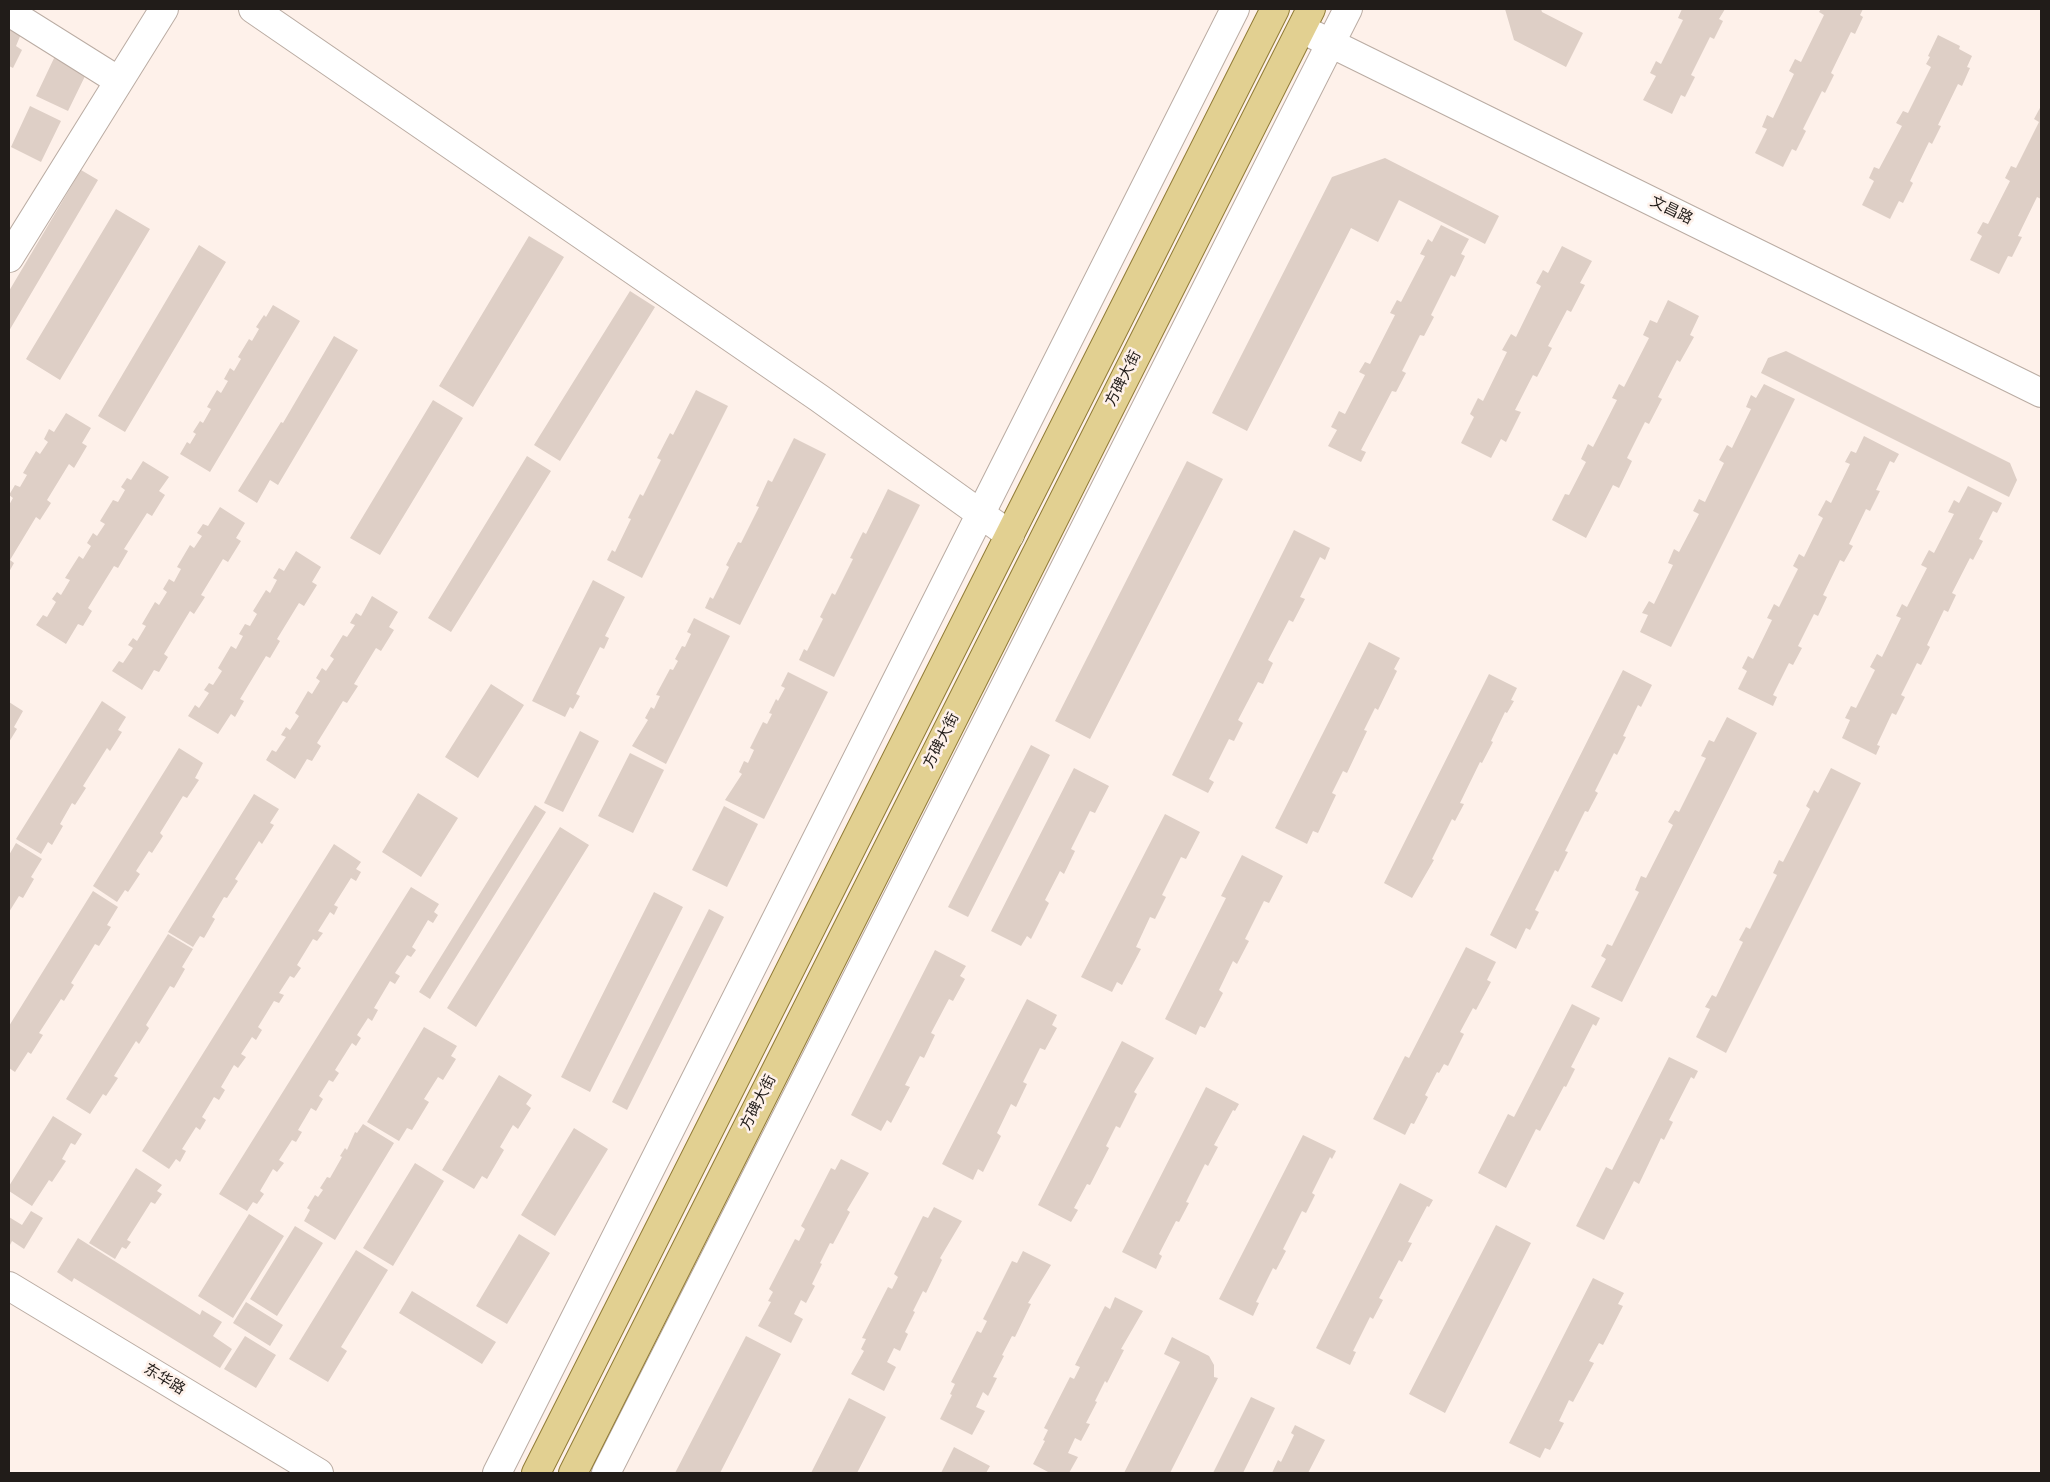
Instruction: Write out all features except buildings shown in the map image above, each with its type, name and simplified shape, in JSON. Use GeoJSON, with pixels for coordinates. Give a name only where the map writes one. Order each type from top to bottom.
{"type":"FeatureCollection","features":[{"type":"Feature","properties":{"kind":"main road"},"geometry":{"type":"LineString","coordinates":[[536,1473],[1275,9]]}},
{"type":"Feature","properties":{"kind":"main road","name":"方碑大街"},"geometry":{"type":"LineString","coordinates":[[573,1473],[1306,19]]}},
{"type":"Feature","properties":{"kind":"street"},"geometry":{"type":"LineString","coordinates":[[9,258],[164,9]]}},
{"type":"Feature","properties":{"kind":"street"},"geometry":{"type":"LineString","coordinates":[[253,9],[794,381],[1010,534]]}},
{"type":"Feature","properties":{"kind":"street"},"geometry":{"type":"LineString","coordinates":[[497,1473],[1235,9]]}},
{"type":"Feature","properties":{"kind":"street"},"geometry":{"type":"LineString","coordinates":[[606,1473],[1348,9]]}},
{"type":"Feature","properties":{"kind":"street"},"geometry":{"type":"LineString","coordinates":[[9,12],[119,81]]}},
{"type":"Feature","properties":{"kind":"street","name":"文昌路"},"geometry":{"type":"LineString","coordinates":[[1306,19],[1331,44],[2041,393]]}},
{"type":"Feature","properties":{"kind":"street","name":"东华路"},"geometry":{"type":"LineString","coordinates":[[9,1286],[319,1473]]}}]}
